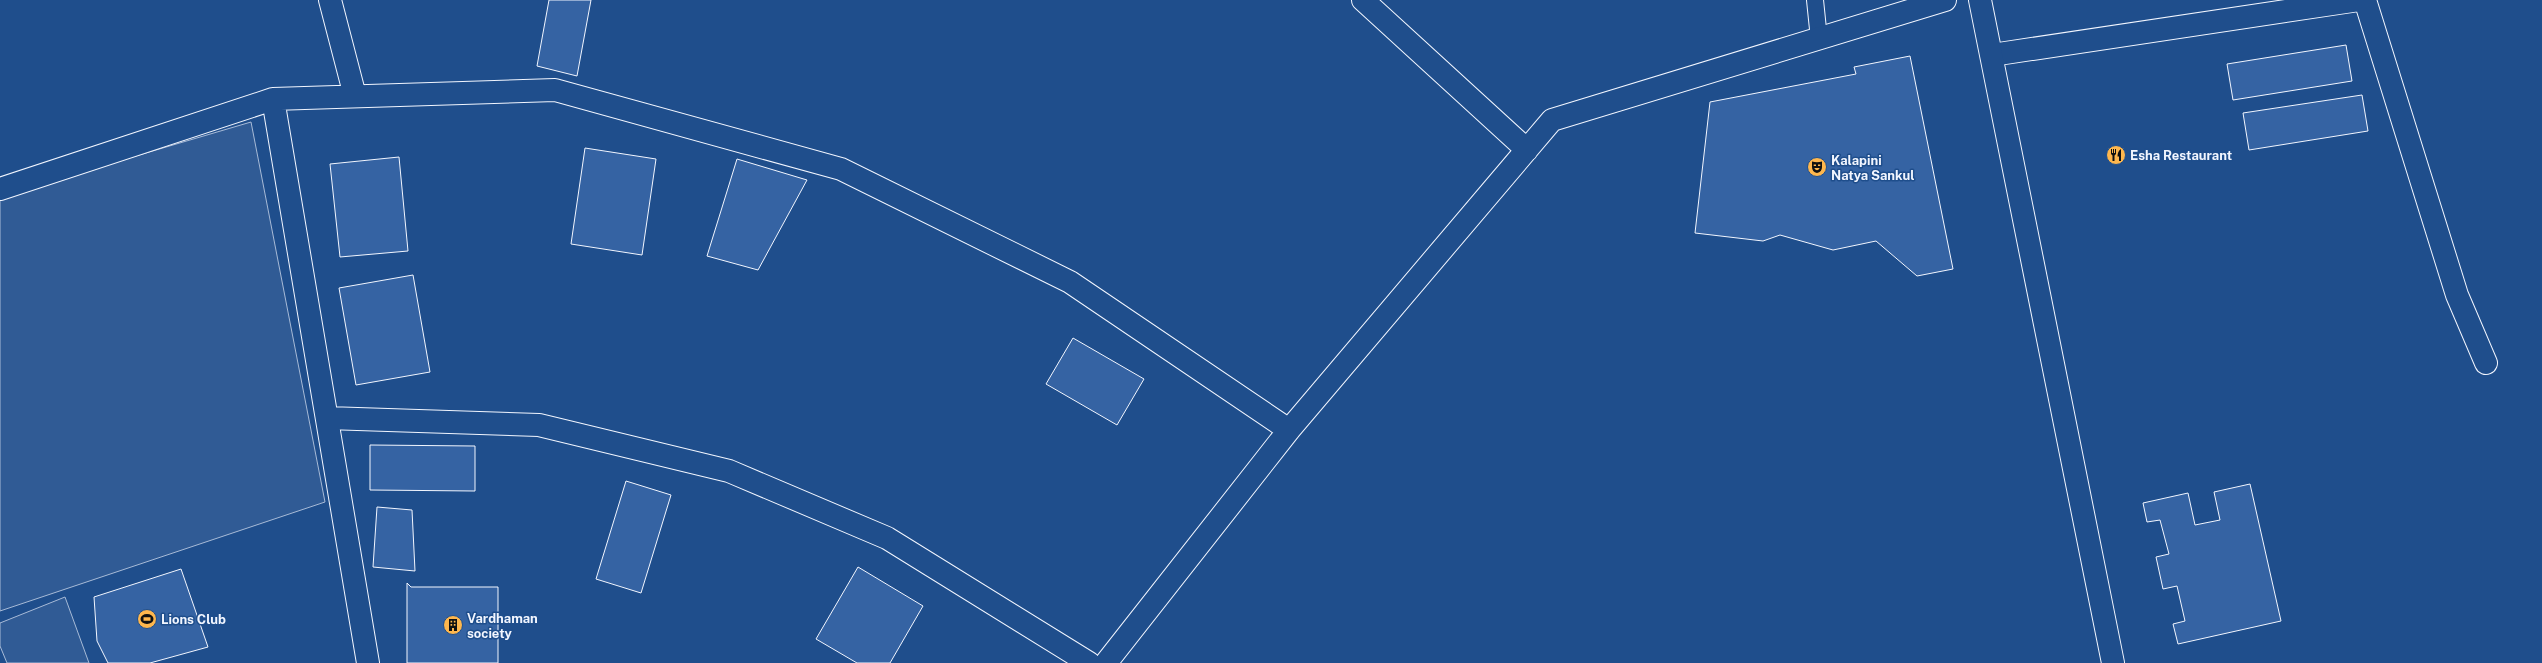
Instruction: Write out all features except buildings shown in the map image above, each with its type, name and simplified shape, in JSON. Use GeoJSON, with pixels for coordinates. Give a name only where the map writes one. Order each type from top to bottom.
{"type":"FeatureCollection","features":[{"type":"Feature","properties":{"kind":"street"},"geometry":{"type":"LineString","coordinates":[[330,0],[355,96]]}},
{"type":"Feature","properties":{"kind":"street"},"geometry":{"type":"LineString","coordinates":[[1363,0],[1527,150]]}},
{"type":"Feature","properties":{"kind":"street"},"geometry":{"type":"LineString","coordinates":[[1106,663],[1289,430],[1552,120],[1945,0]]}},
{"type":"Feature","properties":{"kind":"street"},"geometry":{"type":"LineString","coordinates":[[1980,0],[2113,663]]}},
{"type":"Feature","properties":{"kind":"street"},"geometry":{"type":"LineString","coordinates":[[1992,55],[2359,0]]}},
{"type":"Feature","properties":{"kind":"street"},"geometry":{"type":"LineString","coordinates":[[2365,0],[2457,295],[2486,363]]}},
{"type":"Feature","properties":{"kind":"street"},"geometry":{"type":"LineString","coordinates":[[0,189],[274,99],[554,90],[841,169],[1070,282],[1289,430]]}},
{"type":"Feature","properties":{"kind":"street"},"geometry":{"type":"LineString","coordinates":[[274,99],[368,663]]}},
{"type":"Feature","properties":{"kind":"street"},"geometry":{"type":"LineString","coordinates":[[327,418],[539,425],[729,471],[887,538],[1089,663]]}},
{"type":"Feature","properties":{"kind":"lane"},"geometry":{"type":"LineString","coordinates":[[1815,0],[1819,38]]}},
{"type":"Feature","properties":{"kind":"shaded area"},"geometry":{"type":"Polygon","coordinates":[[[251,122],[325,502],[0,611],[0,196],[251,122]]]}},
{"type":"Feature","properties":{"kind":"shaded area"},"geometry":{"type":"Polygon","coordinates":[[[65,597],[89,663],[7,663],[0,646],[0,623],[65,597]]]}},
{"type":"Feature","properties":{"kind":"place","name":"Esha Restaurant"},"geometry":{"type":"Point","coordinates":[2116,155]}},
{"type":"Feature","properties":{"kind":"place","name":"Kalapini Natya Sankul"},"geometry":{"type":"Point","coordinates":[1817,167]}},
{"type":"Feature","properties":{"kind":"place","name":"Lions Club"},"geometry":{"type":"Point","coordinates":[147,619]}},
{"type":"Feature","properties":{"kind":"place","name":"Vardhaman society"},"geometry":{"type":"Point","coordinates":[453,625]}}]}
